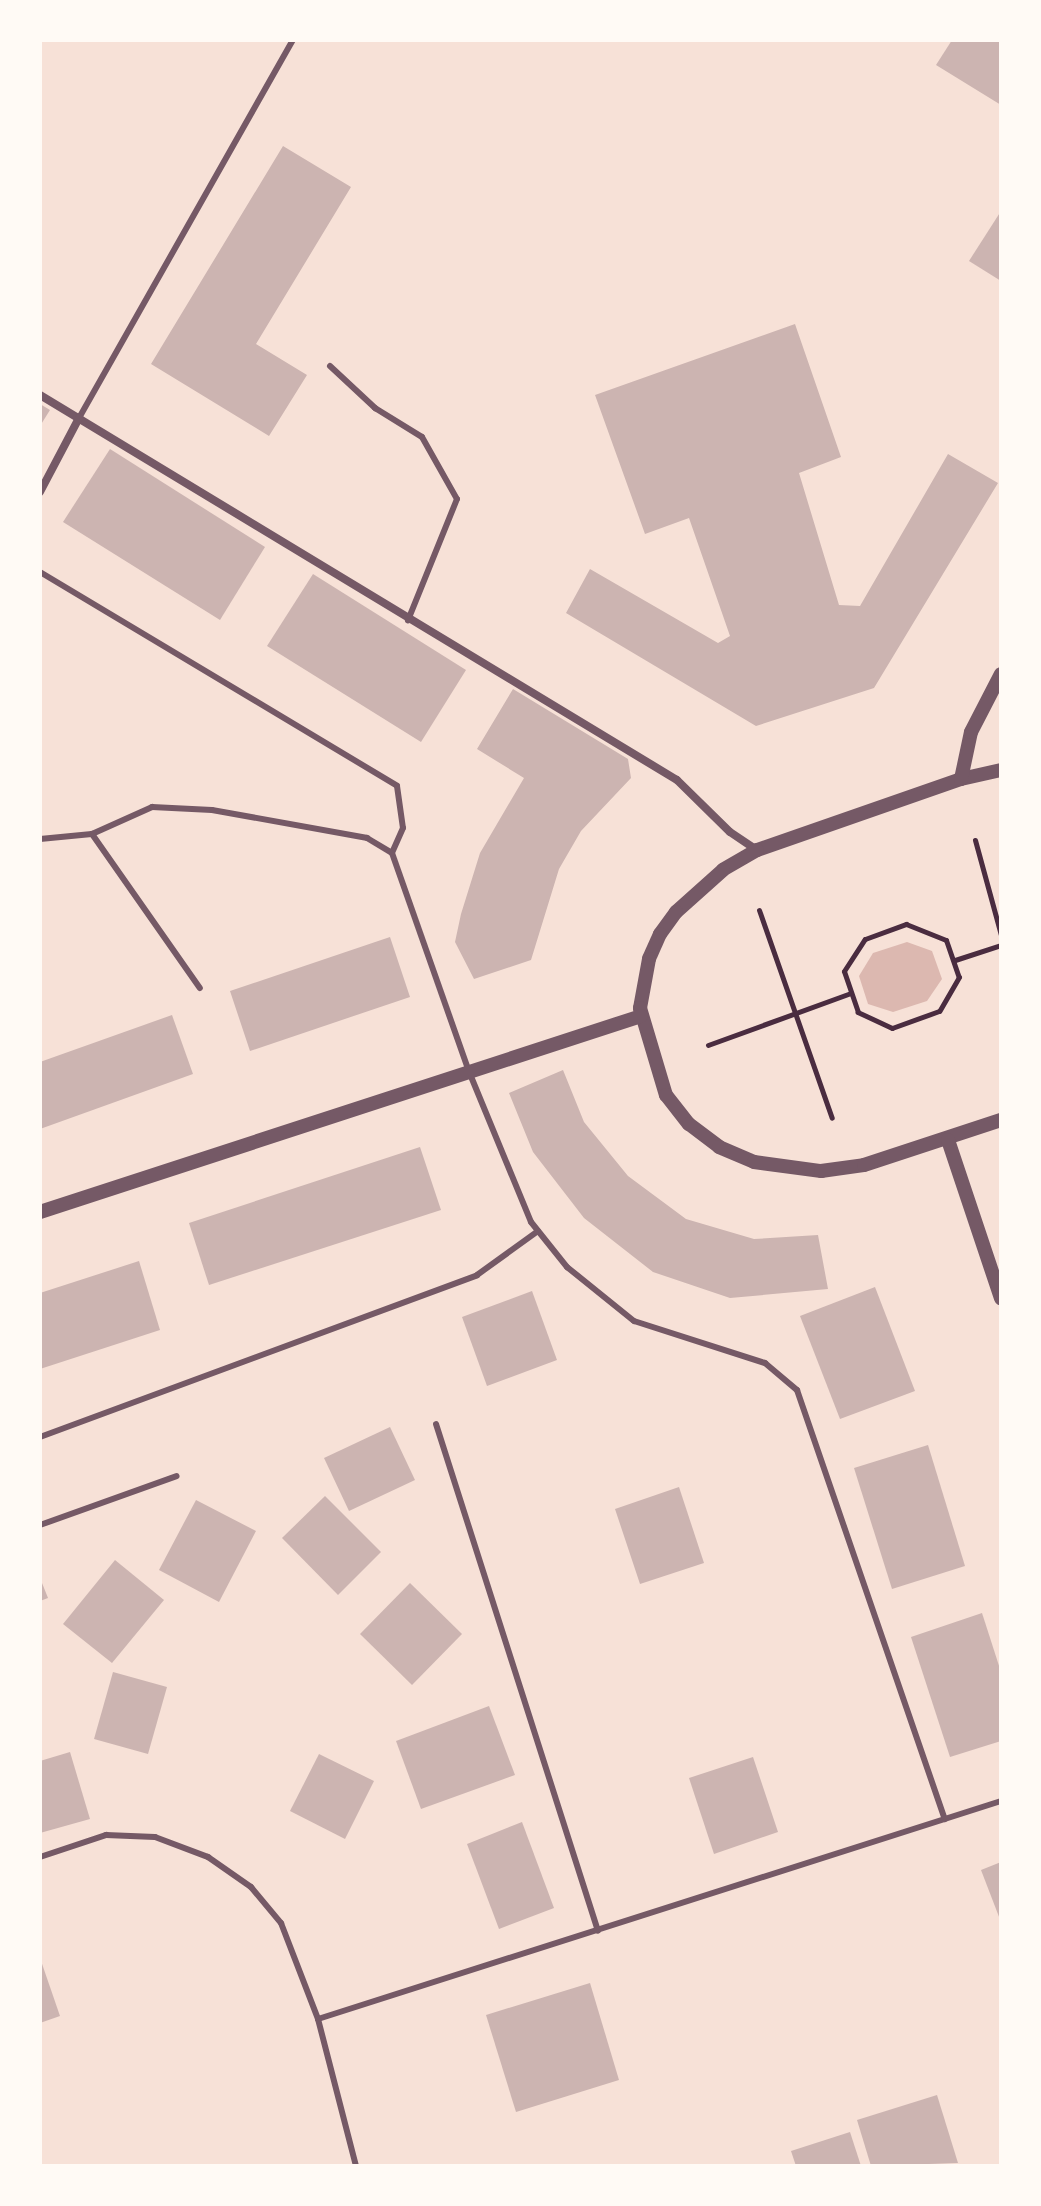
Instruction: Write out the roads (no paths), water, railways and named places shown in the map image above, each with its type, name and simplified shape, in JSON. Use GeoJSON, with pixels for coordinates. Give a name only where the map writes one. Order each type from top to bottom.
{"type":"FeatureCollection","features":[{"type":"Feature","properties":{"kind":"street"},"geometry":{"type":"LineString","coordinates":[[40,395],[677,780],[730,832],[757,850]]}},
{"type":"Feature","properties":{"kind":"street"},"geometry":{"type":"LineString","coordinates":[[40,492],[79,418]]}},
{"type":"Feature","properties":{"kind":"street"},"geometry":{"type":"LineString","coordinates":[[961,779],[971,732],[1001,674]]}},
{"type":"Feature","properties":{"kind":"street"},"geometry":{"type":"LineString","coordinates":[[1001,770],[961,779],[757,850],[700,888],[660,934],[642,985],[641,1016],[666,1095],[719,1147],[754,1162],[821,1171],[864,1165],[948,1140],[1001,1120]]}},
{"type":"Feature","properties":{"kind":"street"},"geometry":{"type":"LineString","coordinates":[[40,1212],[641,1016]]}},
{"type":"Feature","properties":{"kind":"street"},"geometry":{"type":"LineString","coordinates":[[948,1140],[1001,1298]]}},
{"type":"Feature","properties":{"kind":"lane"},"geometry":{"type":"LineString","coordinates":[[79,418],[293,40]]}},
{"type":"Feature","properties":{"kind":"lane"},"geometry":{"type":"LineString","coordinates":[[330,366],[375,408],[422,437],[457,499],[408,620]]}},
{"type":"Feature","properties":{"kind":"lane"},"geometry":{"type":"LineString","coordinates":[[40,572],[397,786],[403,828],[392,853]]}},
{"type":"Feature","properties":{"kind":"lane"},"geometry":{"type":"LineString","coordinates":[[40,839],[92,834],[152,807],[212,810],[367,838],[392,853],[470,1074],[538,1231],[589,1287],[634,1321],[765,1363],[797,1390],[945,1819]]}},
{"type":"Feature","properties":{"kind":"lane"},"geometry":{"type":"LineString","coordinates":[[92,834],[200,988]]}},
{"type":"Feature","properties":{"kind":"lane"},"geometry":{"type":"LineString","coordinates":[[40,1437],[477,1275],[538,1231]]}},
{"type":"Feature","properties":{"kind":"lane"},"geometry":{"type":"LineString","coordinates":[[436,1424],[598,1931]]}},
{"type":"Feature","properties":{"kind":"lane"},"geometry":{"type":"LineString","coordinates":[[40,1525],[177,1476]]}},
{"type":"Feature","properties":{"kind":"lane"},"geometry":{"type":"LineString","coordinates":[[318,2019],[1001,1801]]}},
{"type":"Feature","properties":{"kind":"lane"},"geometry":{"type":"LineString","coordinates":[[40,1857],[106,1835],[155,1837],[208,1857],[251,1887],[281,1923],[318,2019],[356,2166]]}}]}
